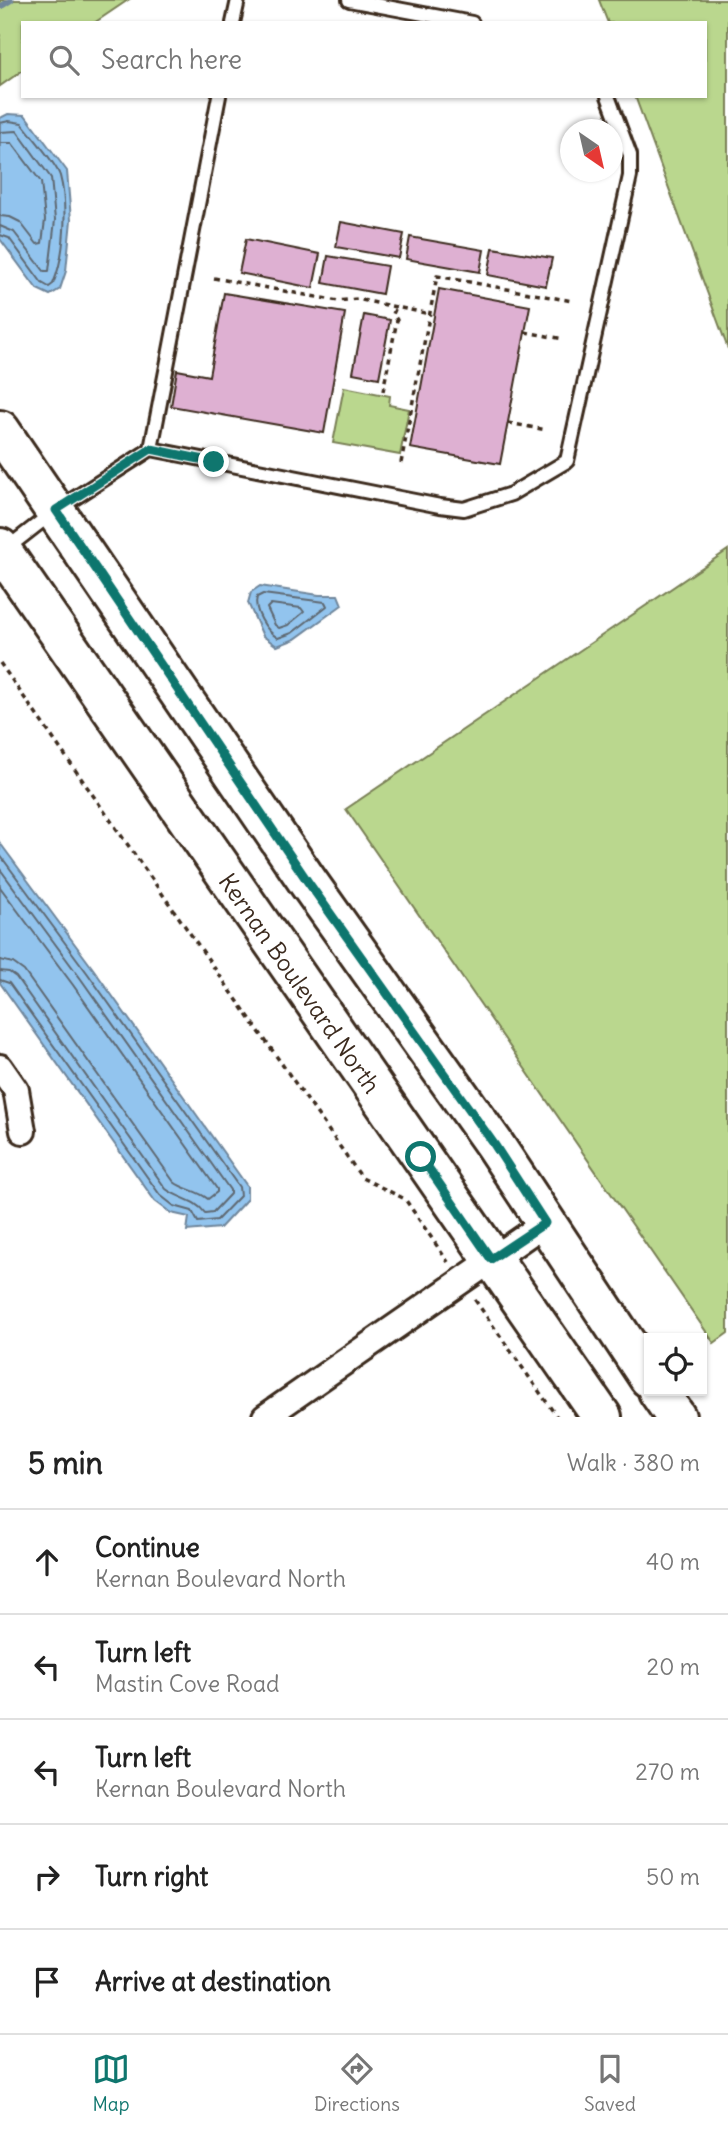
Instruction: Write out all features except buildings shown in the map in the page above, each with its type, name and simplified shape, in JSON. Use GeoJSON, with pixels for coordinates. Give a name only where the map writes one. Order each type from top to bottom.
{"type":"FeatureCollection","features":[{"type":"Feature","properties":{"kind":"main road"},"geometry":{"type":"LineString","coordinates":[[0,430],[308,882],[494,1144],[644,1371]]}},
{"type":"Feature","properties":{"kind":"main road","name":"Kernan Boulevard North"},"geometry":{"type":"LineString","coordinates":[[1,551],[476,1270],[602,1417]]}},
{"type":"Feature","properties":{"kind":"main road"},"geometry":{"type":"LineString","coordinates":[[661,1396],[676,1417]]}},
{"type":"Feature","properties":{"kind":"street"},"geometry":{"type":"LineString","coordinates":[[0,1067],[16,1090],[23,1131]]}},
{"type":"Feature","properties":{"kind":"street"},"geometry":{"type":"LineString","coordinates":[[265,1417],[545,1223]]}},
{"type":"Feature","properties":{"kind":"lane"},"geometry":{"type":"LineString","coordinates":[[233,21],[238,0]]}},
{"type":"Feature","properties":{"kind":"lane"},"geometry":{"type":"LineString","coordinates":[[349,0],[461,21]]}},
{"type":"Feature","properties":{"kind":"lane"},"geometry":{"type":"LineString","coordinates":[[151,449],[219,98]]}},
{"type":"Feature","properties":{"kind":"lane"},"geometry":{"type":"LineString","coordinates":[[1,551],[56,510],[151,449],[464,509],[511,494],[567,461],[629,176],[630,155],[609,98]]}},
{"type":"Feature","properties":{"kind":"path"},"geometry":{"type":"LineString","coordinates":[[401,463],[437,276],[572,301]]}},
{"type":"Feature","properties":{"kind":"path"},"geometry":{"type":"LineString","coordinates":[[214,278],[338,301],[357,299],[430,314]]}},
{"type":"Feature","properties":{"kind":"path"},"geometry":{"type":"LineString","coordinates":[[383,391],[397,320],[393,314],[396,307]]}},
{"type":"Feature","properties":{"kind":"path"},"geometry":{"type":"LineString","coordinates":[[525,332],[564,339]]}},
{"type":"Feature","properties":{"kind":"path"},"geometry":{"type":"LineString","coordinates":[[508,423],[547,430]]}},
{"type":"Feature","properties":{"kind":"path"},"geometry":{"type":"LineString","coordinates":[[0,663],[362,1178],[405,1199],[476,1270],[558,1417]]}},
{"type":"Feature","properties":{"kind":"green space"},"geometry":{"type":"Polygon","coordinates":[[[0,0],[128,0],[97,21],[21,21],[21,71],[0,86],[0,0]]]}},
{"type":"Feature","properties":{"kind":"green space"},"geometry":{"type":"Polygon","coordinates":[[[599,0],[728,0],[728,349],[636,98],[707,98],[707,21],[607,21],[599,0]]]}},
{"type":"Feature","properties":{"kind":"green space"},"geometry":{"type":"Polygon","coordinates":[[[344,387],[390,396],[389,405],[409,409],[400,455],[333,443],[344,387]]]}},
{"type":"Feature","properties":{"kind":"green space"},"geometry":{"type":"Polygon","coordinates":[[[728,550],[728,1333],[714,1343],[346,809],[728,550]]]}},
{"type":"Feature","properties":{"kind":"water"},"geometry":{"type":"Polygon","coordinates":[[[8,114],[25,115],[67,171],[71,220],[66,271],[60,289],[50,295],[37,289],[0,239],[0,118],[8,114]]]}},
{"type":"Feature","properties":{"kind":"water"},"geometry":{"type":"Polygon","coordinates":[[[260,586],[319,595],[338,595],[342,605],[295,639],[277,646],[263,636],[248,603],[251,592],[260,586]]]}},
{"type":"Feature","properties":{"kind":"water"},"geometry":{"type":"Polygon","coordinates":[[[0,843],[247,1186],[247,1199],[220,1228],[187,1231],[189,1217],[171,1213],[155,1201],[0,983],[0,843]]]}},
{"type":"Feature","properties":{"kind":"waterway"},"geometry":{"type":"LineString","coordinates":[[0,7],[11,0]]}},
{"type":"Feature","properties":{"kind":"route"},"geometry":{"type":"LineString","coordinates":[[214,462],[151,449],[56,510],[308,882],[494,1144],[545,1223],[491,1259],[421,1157]]}}]}
